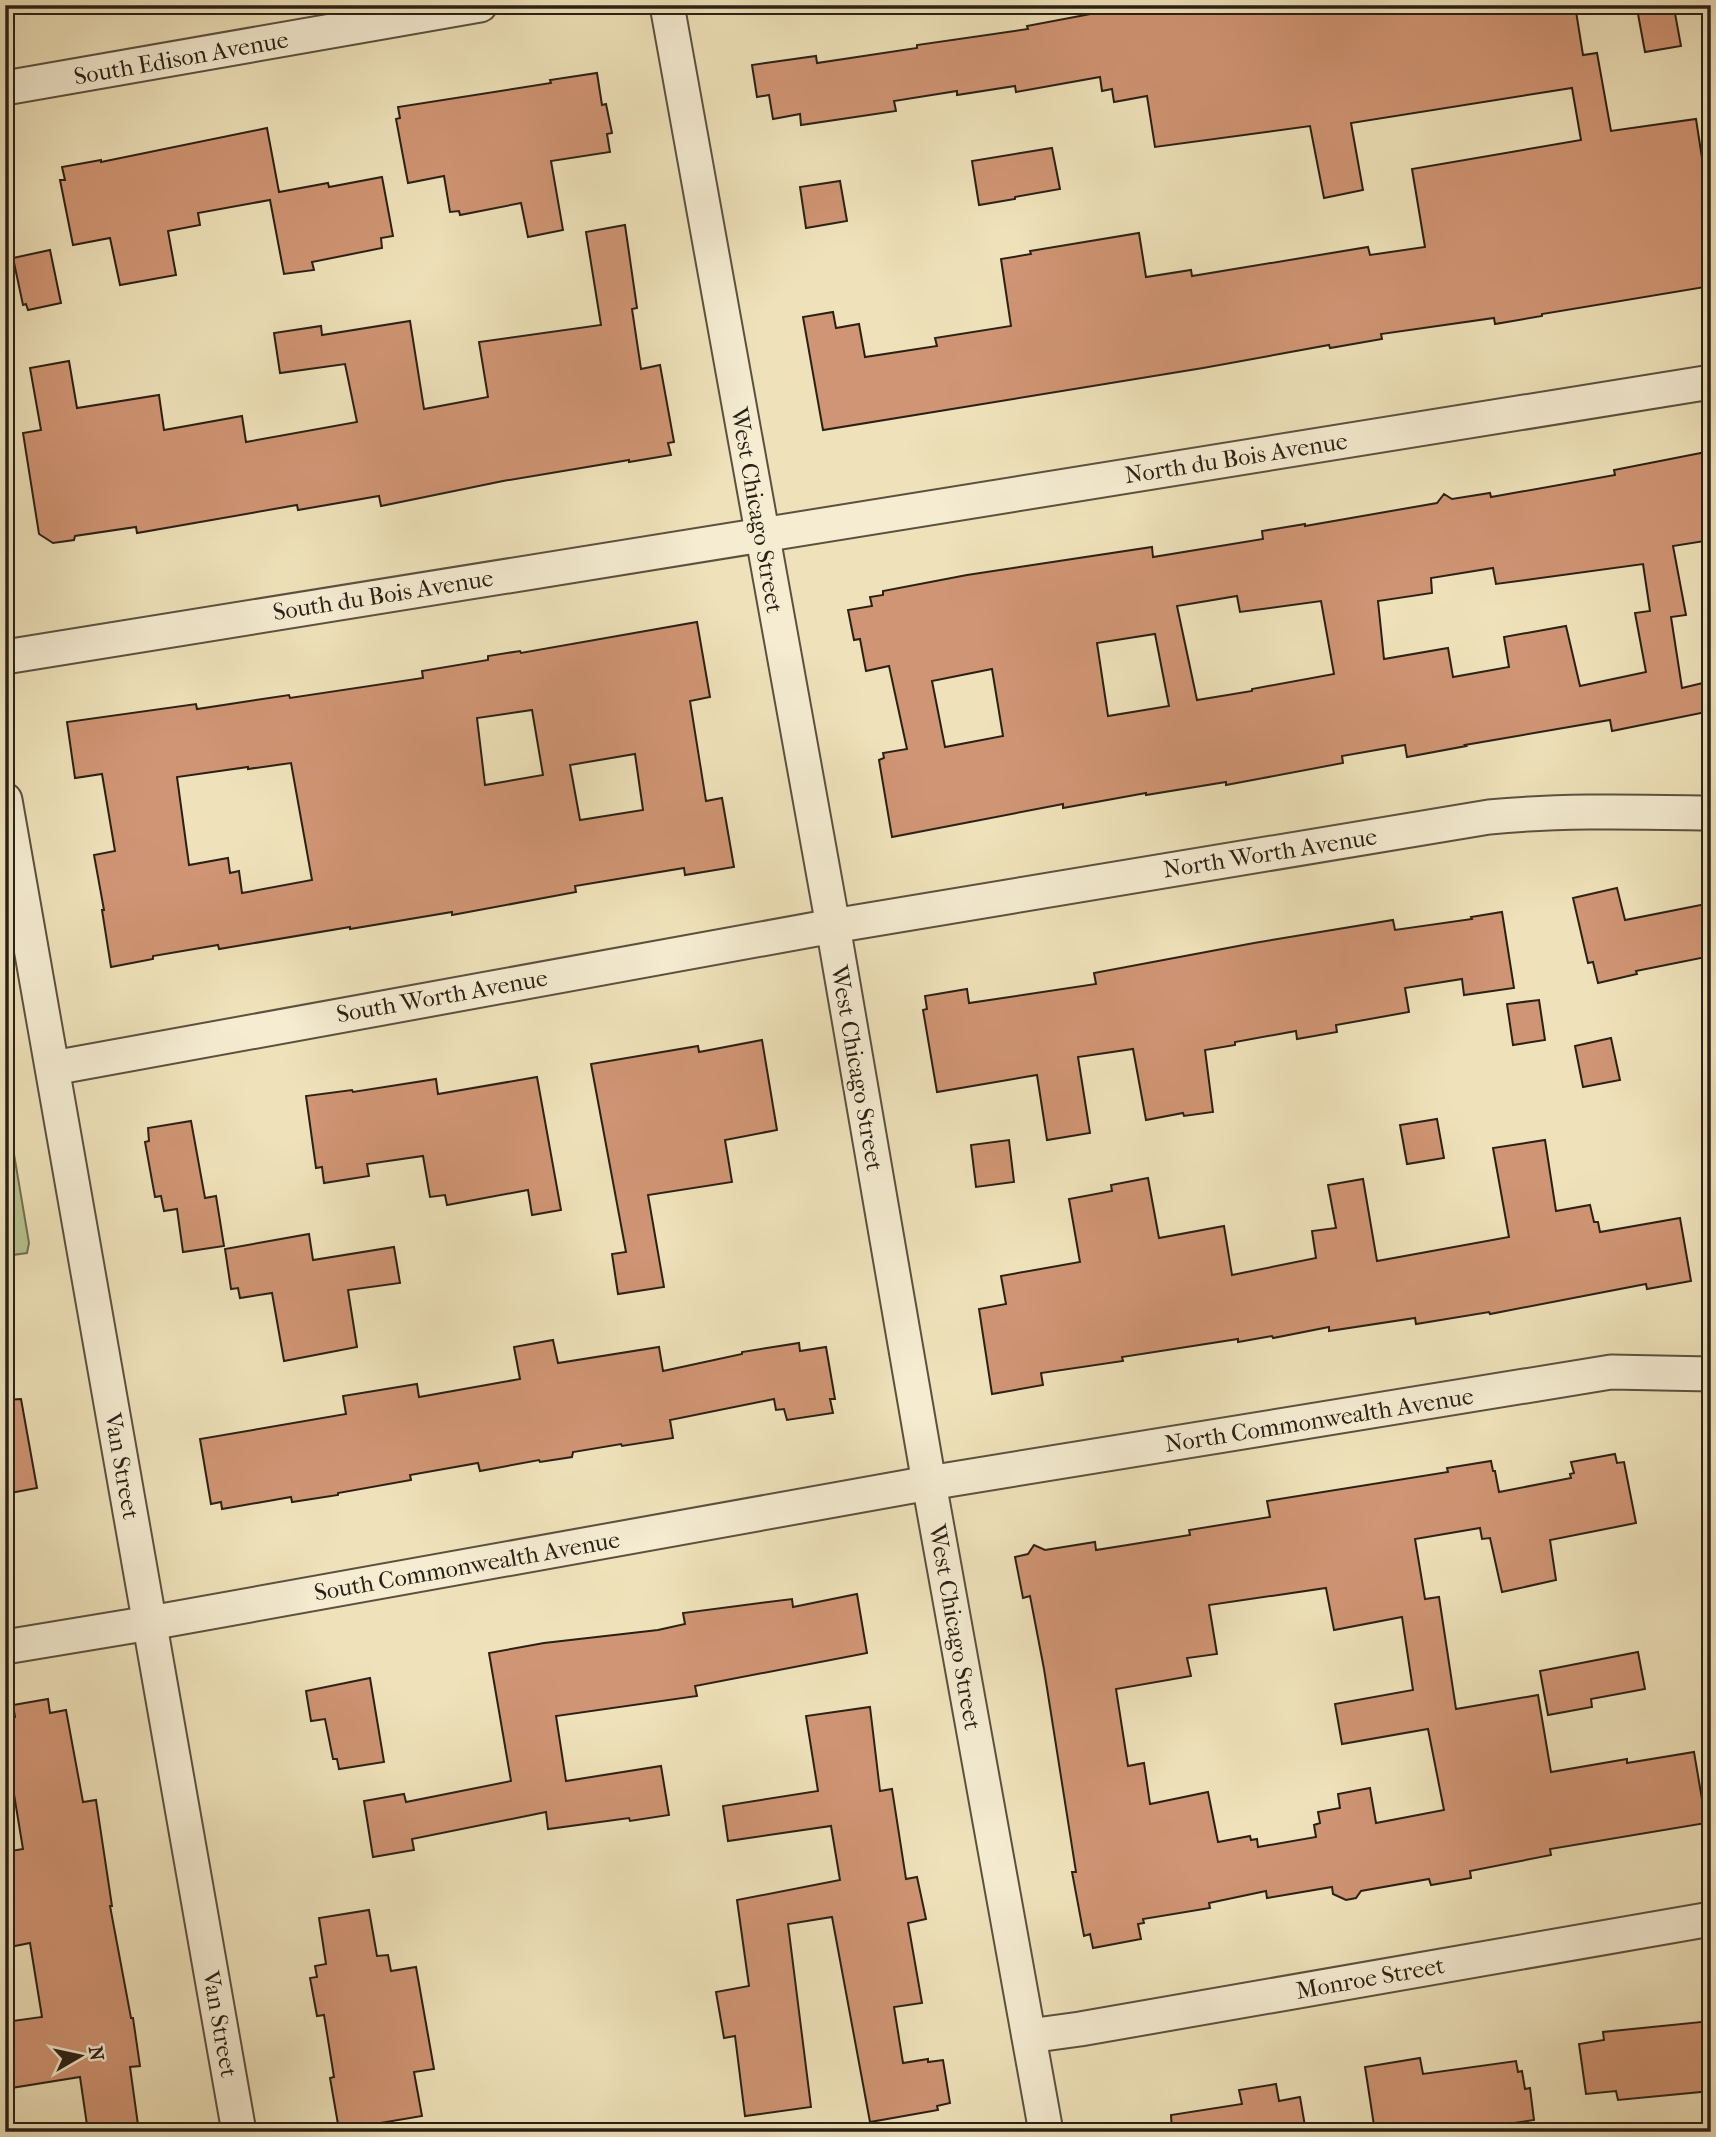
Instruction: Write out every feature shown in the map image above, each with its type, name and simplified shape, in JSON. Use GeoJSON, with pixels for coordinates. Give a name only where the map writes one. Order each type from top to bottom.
{"type":"FeatureCollection","features":[{"type":"Feature","properties":{"kind":"street","name":"South Edison Avenue"},"geometry":{"type":"LineString","coordinates":[[5,88],[480,5]]}},
{"type":"Feature","properties":{"kind":"street","name":"West Chicago Street"},"geometry":{"type":"LineString","coordinates":[[667,5],[1046,2132]]}},
{"type":"Feature","properties":{"kind":"street","name":"North du Bois Avenue"},"geometry":{"type":"LineString","coordinates":[[761,534],[1711,382]]}},
{"type":"Feature","properties":{"kind":"street","name":"South du Bois Avenue"},"geometry":{"type":"LineString","coordinates":[[5,657],[761,534]]}},
{"type":"Feature","properties":{"kind":"street","name":"Van Street"},"geometry":{"type":"LineString","coordinates":[[5,800],[239,2132]]}},
{"type":"Feature","properties":{"kind":"street","name":"North Worth Avenue"},"geometry":{"type":"LineString","coordinates":[[833,926],[1489,817],[1586,811],[1711,813]]}},
{"type":"Feature","properties":{"kind":"street","name":"South Worth Avenue"},"geometry":{"type":"LineString","coordinates":[[52,1068],[833,926]]}},
{"type":"Feature","properties":{"kind":"street","name":"North Commonwealth Avenue"},"geometry":{"type":"LineString","coordinates":[[929,1483],[1611,1372],[1711,1374]]}},
{"type":"Feature","properties":{"kind":"street","name":"South Commonwealth Avenue"},"geometry":{"type":"LineString","coordinates":[[5,1647],[929,1483]]}},
{"type":"Feature","properties":{"kind":"street","name":"Monroe Street"},"geometry":{"type":"LineString","coordinates":[[1029,2036],[1711,1919]]}},
{"type":"Feature","properties":{"kind":"green space"},"geometry":{"type":"Polygon","coordinates":[[[5,1101],[29,1243],[27,1253],[5,1256],[5,1101]]]}},
{"type":"Feature","properties":{"kind":"building"},"geometry":{"type":"Polygon","coordinates":[[[1138,5],[1575,5],[1583,55],[1597,53],[1611,131],[1696,119],[1702,158],[1711,157],[1711,286],[1495,324],[1494,318],[1381,334],[1382,339],[1330,348],[1329,345],[823,430],[803,317],[833,312],[836,328],[859,324],[865,357],[937,346],[935,338],[1011,326],[1001,259],[1031,254],[1030,251],[1139,233],[1146,277],[1191,270],[1192,276],[1368,247],[1370,255],[1425,247],[1412,169],[1581,140],[1572,88],[1351,123],[1363,190],[1324,198],[1310,126],[1155,147],[1147,96],[1114,102],[1112,89],[1102,91],[1100,77],[1016,92],[1015,86],[957,95],[957,91],[894,101],[896,111],[801,125],[800,114],[773,119],[769,95],[757,97],[752,65],[816,56],[817,63],[917,48],[917,45],[1028,29],[1027,26],[1138,5]]]}},
{"type":"Feature","properties":{"kind":"building"},"geometry":{"type":"Polygon","coordinates":[[[1674,8],[1681,46],[1645,52],[1638,14],[1674,8]]]}},
{"type":"Feature","properties":{"kind":"building"},"geometry":{"type":"Polygon","coordinates":[[[597,73],[602,105],[606,104],[612,133],[607,134],[610,152],[551,161],[563,230],[528,237],[521,203],[460,215],[459,211],[450,212],[444,176],[408,183],[396,119],[400,118],[398,107],[551,83],[550,80],[597,73]]]}},
{"type":"Feature","properties":{"kind":"building"},"geometry":{"type":"Polygon","coordinates":[[[267,128],[279,192],[328,183],[329,187],[382,177],[393,236],[381,238],[382,248],[312,262],[314,270],[284,274],[270,200],[198,213],[200,225],[168,231],[176,275],[120,285],[110,238],[73,245],[60,180],[65,180],[62,167],[101,162],[267,128]]]}},
{"type":"Feature","properties":{"kind":"building"},"geometry":{"type":"Polygon","coordinates":[[[1052,148],[1060,189],[979,205],[972,161],[1052,148]]]}},
{"type":"Feature","properties":{"kind":"building"},"geometry":{"type":"Polygon","coordinates":[[[840,181],[847,221],[806,228],[800,187],[840,181]]]}},
{"type":"Feature","properties":{"kind":"building"},"geometry":{"type":"Polygon","coordinates":[[[625,225],[637,308],[632,309],[641,369],[660,365],[674,442],[668,443],[671,455],[503,481],[381,506],[379,496],[298,510],[297,505],[137,533],[136,527],[75,536],[74,540],[53,543],[39,534],[23,433],[41,430],[30,368],[69,361],[77,408],[159,395],[164,430],[242,416],[246,442],[357,422],[345,364],[280,373],[274,333],[321,326],[322,335],[410,321],[424,409],[488,397],[479,342],[601,325],[586,232],[625,225]]]}},
{"type":"Feature","properties":{"kind":"building"},"geometry":{"type":"Polygon","coordinates":[[[50,250],[61,303],[28,310],[26,304],[23,305],[13,258],[50,250]]]}},
{"type":"Feature","properties":{"kind":"building"},"geometry":{"type":"Polygon","coordinates":[[[1711,451],[1711,540],[1673,546],[1686,615],[1671,617],[1682,688],[1711,681],[1711,711],[1612,731],[1610,720],[1407,757],[1405,745],[1342,756],[1343,763],[1226,785],[1226,782],[1146,793],[1063,808],[1063,804],[892,837],[879,760],[884,758],[883,753],[907,749],[889,666],[866,671],[860,639],[854,640],[848,610],[872,606],[870,597],[883,595],[883,591],[967,575],[1152,547],[1153,557],[1263,539],[1262,531],[1437,503],[1444,494],[1452,499],[1490,493],[1491,497],[1615,475],[1614,470],[1711,451]],[[1643,564],[1496,584],[1493,568],[1431,578],[1432,593],[1378,601],[1384,659],[1448,648],[1453,677],[1509,667],[1504,637],[1566,626],[1580,686],[1646,672],[1635,613],[1650,611],[1643,564]],[[1237,596],[1177,606],[1197,700],[1334,674],[1321,601],[1240,612],[1237,596]],[[1155,634],[1097,643],[1108,716],[1169,706],[1155,634]],[[992,669],[932,681],[945,747],[1003,736],[992,669]]]}},
{"type":"Feature","properties":{"kind":"building"},"geometry":{"type":"Polygon","coordinates":[[[697,622],[710,697],[690,701],[706,801],[722,798],[734,867],[685,875],[684,868],[575,886],[576,892],[452,915],[452,912],[219,949],[218,945],[153,956],[153,959],[111,967],[94,855],[115,851],[102,774],[75,778],[67,722],[196,704],[197,709],[289,695],[290,698],[423,678],[422,671],[488,660],[488,656],[521,653],[697,622]],[[532,710],[477,718],[485,785],[543,775],[532,710]],[[635,754],[570,765],[580,820],[643,810],[635,754]],[[291,763],[177,777],[189,865],[228,858],[230,873],[239,871],[242,893],[312,880],[291,763]]]}},
{"type":"Feature","properties":{"kind":"building"},"geometry":{"type":"Polygon","coordinates":[[[1617,888],[1625,920],[1711,903],[1711,956],[1636,971],[1637,974],[1598,983],[1593,962],[1588,963],[1573,898],[1617,888]]]}},
{"type":"Feature","properties":{"kind":"building"},"geometry":{"type":"Polygon","coordinates":[[[1502,912],[1514,988],[1464,995],[1462,979],[1405,988],[1409,1012],[1336,1025],[1337,1032],[1297,1039],[1296,1031],[1205,1050],[1213,1112],[1184,1116],[1183,1113],[1146,1120],[1133,1049],[1078,1057],[1090,1133],[1047,1140],[1037,1075],[937,1092],[923,1010],[927,1009],[925,996],[967,989],[969,1003],[1096,984],[1094,973],[1254,943],[1393,920],[1395,930],[1502,912]]]}},
{"type":"Feature","properties":{"kind":"building"},"geometry":{"type":"Polygon","coordinates":[[[1539,1000],[1545,1040],[1513,1045],[1507,1004],[1539,1000]]]}},
{"type":"Feature","properties":{"kind":"building"},"geometry":{"type":"Polygon","coordinates":[[[1611,1038],[1620,1080],[1583,1087],[1575,1046],[1611,1038]]]}},
{"type":"Feature","properties":{"kind":"building"},"geometry":{"type":"Polygon","coordinates":[[[762,1040],[777,1130],[725,1140],[732,1182],[648,1195],[664,1287],[618,1294],[612,1254],[626,1252],[591,1064],[698,1046],[699,1052],[762,1040]]]}},
{"type":"Feature","properties":{"kind":"building"},"geometry":{"type":"Polygon","coordinates":[[[537,1077],[561,1210],[532,1215],[528,1190],[447,1205],[445,1195],[430,1197],[423,1156],[367,1164],[369,1176],[324,1183],[322,1167],[316,1168],[306,1096],[353,1092],[436,1079],[438,1094],[537,1077]]]}},
{"type":"Feature","properties":{"kind":"building"},"geometry":{"type":"Polygon","coordinates":[[[1437,1119],[1444,1158],[1407,1164],[1400,1125],[1437,1119]]]}},
{"type":"Feature","properties":{"kind":"building"},"geometry":{"type":"Polygon","coordinates":[[[191,1121],[205,1198],[216,1196],[224,1246],[183,1252],[177,1209],[164,1211],[161,1196],[155,1197],[145,1142],[149,1141],[148,1128],[191,1121]]]}},
{"type":"Feature","properties":{"kind":"building"},"geometry":{"type":"Polygon","coordinates":[[[1009,1140],[1014,1182],[976,1187],[971,1145],[1009,1140]]]}},
{"type":"Feature","properties":{"kind":"building"},"geometry":{"type":"Polygon","coordinates":[[[1545,1140],[1556,1211],[1590,1205],[1594,1222],[1598,1222],[1600,1232],[1680,1218],[1691,1281],[1647,1289],[1646,1284],[1490,1314],[1489,1312],[1416,1324],[1415,1318],[1329,1331],[1329,1327],[1273,1338],[1272,1336],[1238,1342],[1238,1339],[1122,1357],[1123,1361],[1041,1373],[1043,1385],[992,1394],[979,1309],[1006,1304],[1001,1276],[1080,1262],[1069,1199],[1112,1191],[1111,1185],[1148,1178],[1159,1238],[1224,1226],[1232,1275],[1316,1258],[1312,1231],[1336,1228],[1328,1185],[1363,1179],[1377,1261],[1509,1237],[1493,1148],[1545,1140]]]}},
{"type":"Feature","properties":{"kind":"building"},"geometry":{"type":"Polygon","coordinates":[[[309,1234],[313,1260],[394,1247],[400,1283],[348,1290],[357,1347],[284,1361],[272,1293],[240,1298],[238,1288],[231,1289],[225,1249],[309,1234]]]}},
{"type":"Feature","properties":{"kind":"building"},"geometry":{"type":"Polygon","coordinates":[[[553,1340],[558,1363],[659,1347],[663,1371],[742,1352],[799,1343],[800,1351],[826,1347],[835,1399],[830,1399],[833,1413],[787,1420],[784,1409],[776,1410],[774,1399],[670,1420],[673,1438],[573,1452],[572,1457],[480,1471],[478,1463],[410,1475],[411,1480],[292,1502],[291,1497],[222,1509],[221,1502],[211,1504],[200,1439],[346,1414],[343,1396],[417,1384],[419,1397],[520,1379],[514,1347],[553,1340]]]}},
{"type":"Feature","properties":{"kind":"building"},"geometry":{"type":"Polygon","coordinates":[[[21,1399],[37,1488],[5,1494],[5,1400],[21,1399]]]}},
{"type":"Feature","properties":{"kind":"building"},"geometry":{"type":"Polygon","coordinates":[[[1615,1454],[1617,1463],[1624,1462],[1636,1523],[1550,1540],[1556,1580],[1502,1592],[1490,1538],[1482,1539],[1480,1528],[1415,1539],[1425,1599],[1439,1597],[1456,1709],[1538,1695],[1551,1772],[1627,1759],[1627,1763],[1694,1752],[1706,1823],[1550,1849],[1551,1855],[1470,1871],[1471,1878],[1431,1885],[1429,1879],[1361,1891],[1356,1898],[1346,1900],[1333,1894],[1332,1887],[1267,1898],[1266,1891],[1209,1903],[1210,1908],[1143,1919],[1144,1923],[1138,1924],[1141,1939],[1093,1948],[1090,1934],[1084,1936],[1072,1872],[1076,1872],[1030,1596],[1023,1598],[1015,1557],[1028,1554],[1034,1545],[1045,1550],[1095,1542],[1096,1550],[1190,1535],[1189,1530],[1270,1517],[1267,1501],[1448,1472],[1447,1468],[1491,1461],[1499,1492],[1571,1478],[1570,1474],[1574,1473],[1571,1462],[1615,1454]],[[1326,1588],[1209,1605],[1217,1654],[1187,1658],[1191,1676],[1116,1689],[1128,1766],[1144,1763],[1150,1804],[1208,1792],[1218,1842],[1250,1836],[1251,1840],[1257,1839],[1258,1847],[1316,1837],[1314,1825],[1320,1823],[1318,1812],[1340,1808],[1338,1794],[1370,1788],[1376,1823],[1444,1810],[1428,1729],[1342,1744],[1335,1704],[1413,1690],[1402,1617],[1334,1630],[1326,1588]]]}},
{"type":"Feature","properties":{"kind":"building"},"geometry":{"type":"Polygon","coordinates":[[[857,1594],[867,1653],[695,1686],[697,1696],[556,1716],[566,1781],[661,1766],[669,1815],[548,1829],[546,1812],[412,1839],[414,1850],[373,1857],[364,1801],[404,1794],[406,1802],[511,1781],[489,1653],[544,1643],[658,1630],[685,1624],[683,1613],[792,1599],[793,1607],[857,1594]]]}},
{"type":"Feature","properties":{"kind":"building"},"geometry":{"type":"Polygon","coordinates":[[[1638,1652],[1645,1689],[1591,1699],[1592,1707],[1548,1715],[1540,1671],[1638,1652]]]}},
{"type":"Feature","properties":{"kind":"building"},"geometry":{"type":"Polygon","coordinates":[[[370,1678],[384,1762],[339,1769],[337,1759],[333,1759],[325,1719],[311,1721],[306,1691],[370,1678]]]}},
{"type":"Feature","properties":{"kind":"building"},"geometry":{"type":"Polygon","coordinates":[[[48,1699],[50,1713],[66,1710],[83,1802],[96,1800],[110,1906],[140,2066],[130,2067],[139,2132],[88,2132],[80,2077],[5,2089],[5,2022],[42,2017],[30,1943],[5,1948],[5,1852],[23,1849],[10,1770],[5,1771],[5,1719],[15,1717],[13,1705],[48,1699]]]}},
{"type":"Feature","properties":{"kind":"building"},"geometry":{"type":"Polygon","coordinates":[[[870,1707],[880,1791],[892,1789],[906,1879],[917,1877],[926,1919],[908,1923],[922,2003],[894,2007],[903,2063],[928,2059],[928,2062],[943,2060],[950,2103],[937,2106],[938,2110],[870,2122],[832,1917],[788,1924],[811,2107],[745,2116],[735,2036],[724,2038],[716,1992],[749,1986],[737,1900],[840,1880],[831,1826],[728,1841],[723,1806],[818,1791],[806,1716],[870,1707]]]}},
{"type":"Feature","properties":{"kind":"building"},"geometry":{"type":"Polygon","coordinates":[[[369,1910],[377,1956],[388,1955],[391,1971],[416,1967],[434,2069],[414,2072],[422,2116],[339,2130],[330,2078],[334,2077],[324,2015],[317,2016],[310,1978],[317,1977],[315,1966],[326,1964],[319,1918],[369,1910]]]}},
{"type":"Feature","properties":{"kind":"building"},"geometry":{"type":"Polygon","coordinates":[[[1711,2021],[1711,2091],[1618,2100],[1616,2091],[1586,2094],[1579,2044],[1604,2040],[1603,2032],[1711,2021]]]}},
{"type":"Feature","properties":{"kind":"building"},"geometry":{"type":"Polygon","coordinates":[[[1420,2058],[1423,2074],[1516,2061],[1518,2072],[1522,2071],[1525,2089],[1530,2088],[1534,2120],[1453,2132],[1375,2132],[1365,2067],[1420,2058]]]}},
{"type":"Feature","properties":{"kind":"building"},"geometry":{"type":"Polygon","coordinates":[[[1276,2084],[1279,2101],[1300,2097],[1306,2132],[1172,2132],[1171,2115],[1242,2104],[1239,2090],[1276,2084]]]}}]}
